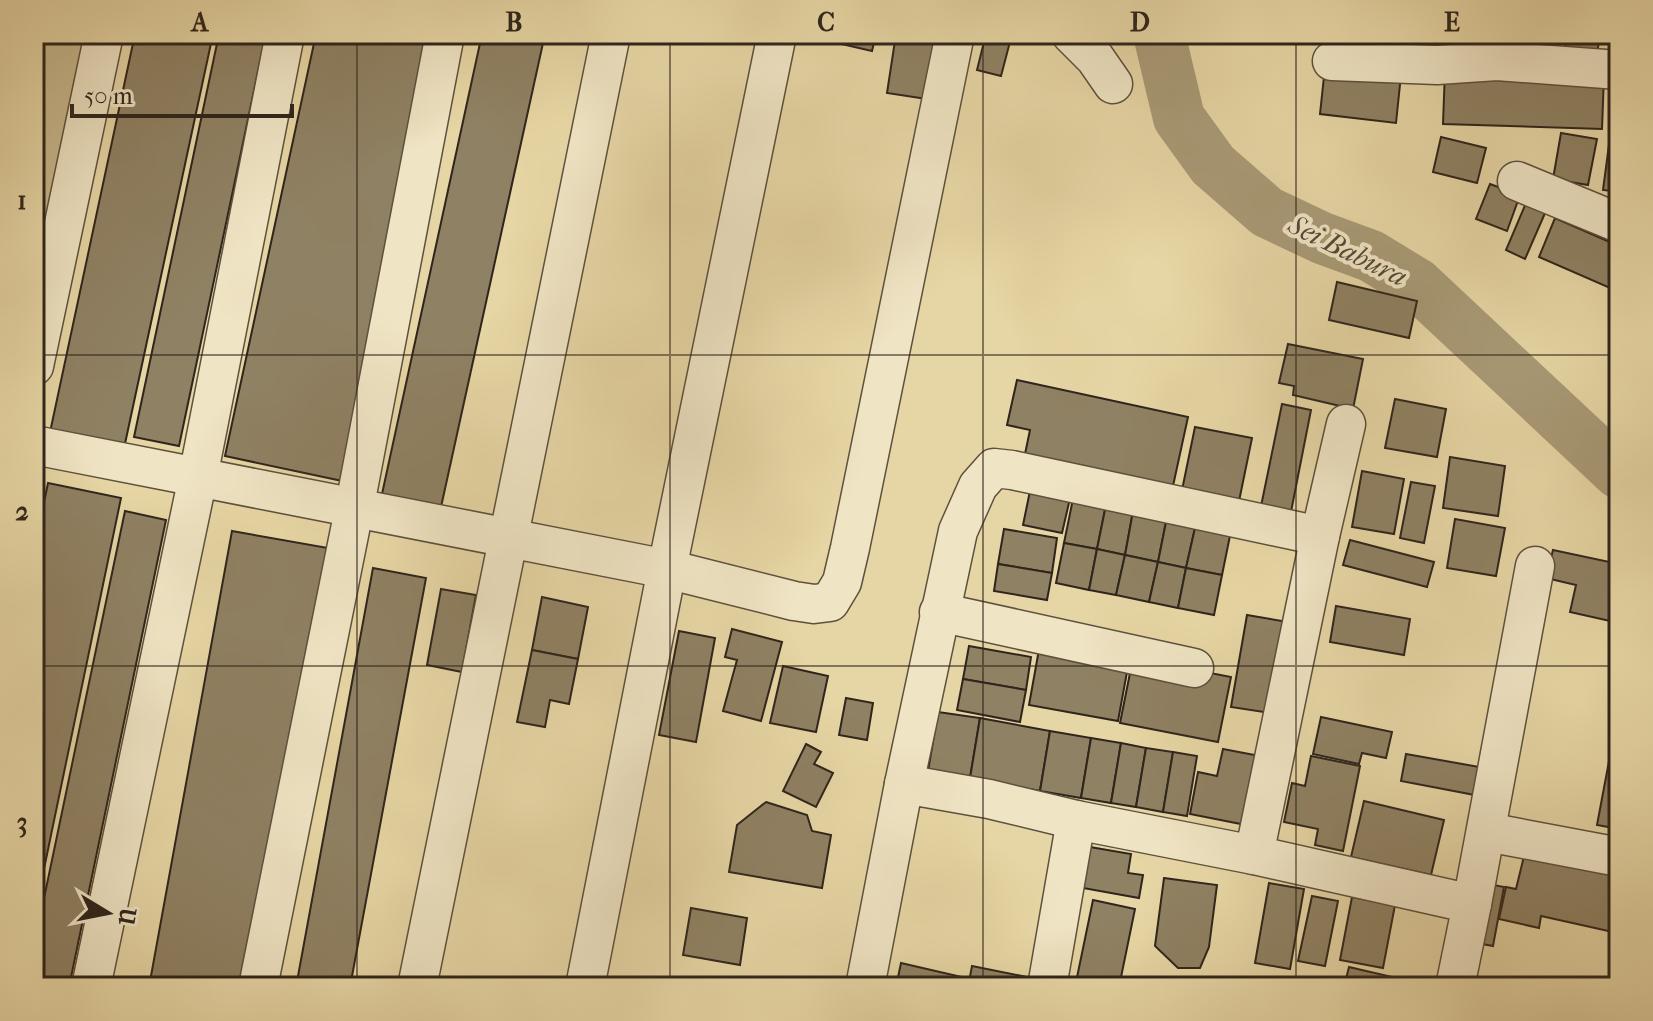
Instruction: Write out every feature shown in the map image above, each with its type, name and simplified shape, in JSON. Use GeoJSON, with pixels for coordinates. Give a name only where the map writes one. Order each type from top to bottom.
{"type":"FeatureCollection","features":[{"type":"Feature","properties":{"kind":"street"},"geometry":{"type":"LineString","coordinates":[[34,366],[104,34]]}},
{"type":"Feature","properties":{"kind":"street"},"geometry":{"type":"LineString","coordinates":[[91,987],[198,477],[285,34]]}},
{"type":"Feature","properties":{"kind":"street"},"geometry":{"type":"LineString","coordinates":[[258,987],[445,34]]}},
{"type":"Feature","properties":{"kind":"street"},"geometry":{"type":"LineString","coordinates":[[417,987],[611,34]]}},
{"type":"Feature","properties":{"kind":"street"},"geometry":{"type":"LineString","coordinates":[[585,987],[777,34]]}},
{"type":"Feature","properties":{"kind":"street"},"geometry":{"type":"LineString","coordinates":[[34,445],[667,569],[814,604],[830,602],[842,582],[955,34]]}},
{"type":"Feature","properties":{"kind":"street"},"geometry":{"type":"LineString","coordinates":[[1071,34],[1095,58],[1113,84]]}},
{"type":"Feature","properties":{"kind":"street"},"geometry":{"type":"LineString","coordinates":[[1332,61],[1437,65],[1497,61],[1619,70]]}},
{"type":"Feature","properties":{"kind":"street"},"geometry":{"type":"LineString","coordinates":[[1517,181],[1619,223]]}},
{"type":"Feature","properties":{"kind":"street"},"geometry":{"type":"LineString","coordinates":[[1254,855],[1346,424]]}},
{"type":"Feature","properties":{"kind":"street"},"geometry":{"type":"LineString","coordinates":[[865,987],[939,612],[958,531],[978,486],[994,468],[1320,536]]}},
{"type":"Feature","properties":{"kind":"street"},"geometry":{"type":"LineString","coordinates":[[1455,987],[1487,832],[1535,566]]}},
{"type":"Feature","properties":{"kind":"street"},"geometry":{"type":"LineString","coordinates":[[939,612],[1194,668]]}},
{"type":"Feature","properties":{"kind":"street"},"geometry":{"type":"LineString","coordinates":[[904,784],[989,799],[1472,904]]}},
{"type":"Feature","properties":{"kind":"street"},"geometry":{"type":"LineString","coordinates":[[1047,987],[1076,820]]}},
{"type":"Feature","properties":{"kind":"street"},"geometry":{"type":"LineString","coordinates":[[1487,832],[1619,857]]}},
{"type":"Feature","properties":{"kind":"shaded area"},"geometry":{"type":"Polygon","coordinates":[[[34,34],[88,34],[34,298],[34,34]]]}},
{"type":"Feature","properties":{"kind":"building"},"geometry":{"type":"Polygon","coordinates":[[[135,34],[213,34],[123,453],[49,437],[135,34]]]}},
{"type":"Feature","properties":{"kind":"building"},"geometry":{"type":"Polygon","coordinates":[[[219,34],[266,34],[179,446],[134,437],[219,34]]]}},
{"type":"Feature","properties":{"kind":"building"},"geometry":{"type":"Polygon","coordinates":[[[316,34],[444,34],[347,482],[225,456],[316,34]]]}},
{"type":"Feature","properties":{"kind":"building"},"geometry":{"type":"Polygon","coordinates":[[[482,34],[545,34],[441,507],[382,494],[482,34]]]}},
{"type":"Feature","properties":{"kind":"building"},"geometry":{"type":"Polygon","coordinates":[[[821,34],[876,34],[872,51],[820,39],[821,34]]]}},
{"type":"Feature","properties":{"kind":"building"},"geometry":{"type":"Polygon","coordinates":[[[896,34],[935,39],[927,99],[887,93],[896,34]]]}},
{"type":"Feature","properties":{"kind":"building"},"geometry":{"type":"Polygon","coordinates":[[[986,34],[1012,34],[1001,76],[977,70],[986,34]]]}},
{"type":"Feature","properties":{"kind":"building"},"geometry":{"type":"Polygon","coordinates":[[[1409,34],[1437,34],[1436,42],[1409,37],[1409,34]]]}},
{"type":"Feature","properties":{"kind":"building"},"geometry":{"type":"Polygon","coordinates":[[[1568,34],[1601,34],[1596,56],[1565,49],[1568,34]]]}},
{"type":"Feature","properties":{"kind":"building"},"geometry":{"type":"Polygon","coordinates":[[[1325,67],[1401,75],[1396,123],[1320,114],[1325,67]]]}},
{"type":"Feature","properties":{"kind":"building"},"geometry":{"type":"Polygon","coordinates":[[[1445,70],[1604,75],[1602,129],[1443,124],[1445,70]]]}},
{"type":"Feature","properties":{"kind":"building"},"geometry":{"type":"Polygon","coordinates":[[[1616,92],[1619,93],[1619,192],[1603,190],[1616,92]]]}},
{"type":"Feature","properties":{"kind":"building"},"geometry":{"type":"Polygon","coordinates":[[[1561,133],[1597,139],[1588,185],[1553,179],[1561,133]]]}},
{"type":"Feature","properties":{"kind":"building"},"geometry":{"type":"Polygon","coordinates":[[[1441,137],[1486,148],[1477,183],[1433,172],[1441,137]]]}},
{"type":"Feature","properties":{"kind":"building"},"geometry":{"type":"Polygon","coordinates":[[[1490,184],[1520,195],[1507,231],[1476,219],[1490,184]]]}},
{"type":"Feature","properties":{"kind":"building"},"geometry":{"type":"Polygon","coordinates":[[[1529,196],[1549,204],[1525,259],[1506,250],[1529,196]]]}},
{"type":"Feature","properties":{"kind":"building"},"geometry":{"type":"Polygon","coordinates":[[[1555,218],[1619,246],[1619,267],[1610,288],[1539,257],[1555,218]]]}},
{"type":"Feature","properties":{"kind":"building"},"geometry":{"type":"Polygon","coordinates":[[[1337,282],[1417,301],[1409,338],[1329,320],[1337,282]]]}},
{"type":"Feature","properties":{"kind":"building"},"geometry":{"type":"Polygon","coordinates":[[[1288,344],[1363,359],[1353,409],[1293,395],[1294,386],[1279,383],[1288,344]]]}},
{"type":"Feature","properties":{"kind":"building"},"geometry":{"type":"Polygon","coordinates":[[[1017,380],[1188,417],[1173,486],[1025,454],[1030,430],[1007,425],[1017,380]]]}},
{"type":"Feature","properties":{"kind":"building"},"geometry":{"type":"Polygon","coordinates":[[[1395,399],[1446,409],[1437,457],[1385,448],[1395,399]]]}},
{"type":"Feature","properties":{"kind":"building"},"geometry":{"type":"Polygon","coordinates":[[[1282,404],[1311,410],[1289,522],[1259,516],[1282,404]]]}},
{"type":"Feature","properties":{"kind":"building"},"geometry":{"type":"Polygon","coordinates":[[[1195,427],[1252,438],[1238,506],[1181,495],[1195,427]]]}},
{"type":"Feature","properties":{"kind":"building"},"geometry":{"type":"Polygon","coordinates":[[[1450,457],[1505,466],[1498,516],[1443,508],[1450,457]]]}},
{"type":"Feature","properties":{"kind":"building"},"geometry":{"type":"Polygon","coordinates":[[[1362,471],[1404,479],[1394,534],[1352,527],[1362,471]]]}},
{"type":"Feature","properties":{"kind":"building"},"geometry":{"type":"Polygon","coordinates":[[[1411,482],[1435,486],[1424,543],[1400,538],[1411,482]]]}},
{"type":"Feature","properties":{"kind":"building"},"geometry":{"type":"Polygon","coordinates":[[[48,483],[121,498],[34,917],[34,551],[48,483]]]}},
{"type":"Feature","properties":{"kind":"building"},"geometry":{"type":"Polygon","coordinates":[[[1031,486],[1071,494],[1062,533],[1023,525],[1031,486]]]}},
{"type":"Feature","properties":{"kind":"building"},"geometry":{"type":"Polygon","coordinates":[[[1074,494],[1107,500],[1097,549],[1064,543],[1074,494]]]}},
{"type":"Feature","properties":{"kind":"building"},"geometry":{"type":"Polygon","coordinates":[[[1107,500],[1134,506],[1125,555],[1097,549],[1107,500]]]}},
{"type":"Feature","properties":{"kind":"building"},"geometry":{"type":"Polygon","coordinates":[[[1134,506],[1168,512],[1158,562],[1125,555],[1134,506]]]}},
{"type":"Feature","properties":{"kind":"building"},"geometry":{"type":"Polygon","coordinates":[[[125,511],[166,520],[69,987],[34,987],[34,946],[125,511]]]}},
{"type":"Feature","properties":{"kind":"building"},"geometry":{"type":"Polygon","coordinates":[[[1168,512],[1197,519],[1186,568],[1158,562],[1168,512]]]}},
{"type":"Feature","properties":{"kind":"building"},"geometry":{"type":"Polygon","coordinates":[[[1197,519],[1232,526],[1222,575],[1186,568],[1197,519]]]}},
{"type":"Feature","properties":{"kind":"building"},"geometry":{"type":"Polygon","coordinates":[[[1455,519],[1505,528],[1496,576],[1447,568],[1455,519]]]}},
{"type":"Feature","properties":{"kind":"building"},"geometry":{"type":"Polygon","coordinates":[[[1004,529],[1057,538],[1052,573],[998,564],[1004,529]]]}},
{"type":"Feature","properties":{"kind":"building"},"geometry":{"type":"Polygon","coordinates":[[[232,531],[328,548],[248,987],[149,987],[232,531]]]}},
{"type":"Feature","properties":{"kind":"building"},"geometry":{"type":"Polygon","coordinates":[[[1350,540],[1434,562],[1427,587],[1343,565],[1350,540]]]}},
{"type":"Feature","properties":{"kind":"building"},"geometry":{"type":"Polygon","coordinates":[[[1064,543],[1097,549],[1089,590],[1056,583],[1064,543]]]}},
{"type":"Feature","properties":{"kind":"building"},"geometry":{"type":"Polygon","coordinates":[[[1097,549],[1125,555],[1116,595],[1089,590],[1097,549]]]}},
{"type":"Feature","properties":{"kind":"building"},"geometry":{"type":"Polygon","coordinates":[[[1553,550],[1619,564],[1619,623],[1570,612],[1576,585],[1546,578],[1553,550]]]}},
{"type":"Feature","properties":{"kind":"building"},"geometry":{"type":"Polygon","coordinates":[[[1125,555],[1158,562],[1149,602],[1116,595],[1125,555]]]}},
{"type":"Feature","properties":{"kind":"building"},"geometry":{"type":"Polygon","coordinates":[[[1158,562],[1186,568],[1178,608],[1149,602],[1158,562]]]}},
{"type":"Feature","properties":{"kind":"building"},"geometry":{"type":"Polygon","coordinates":[[[998,564],[1052,573],[1047,600],[994,591],[998,564]]]}},
{"type":"Feature","properties":{"kind":"building"},"geometry":{"type":"Polygon","coordinates":[[[373,568],[426,578],[350,987],[296,987],[373,568]]]}},
{"type":"Feature","properties":{"kind":"building"},"geometry":{"type":"Polygon","coordinates":[[[1186,568],[1222,575],[1214,615],[1178,608],[1186,568]]]}},
{"type":"Feature","properties":{"kind":"building"},"geometry":{"type":"Polygon","coordinates":[[[441,589],[476,595],[462,672],[427,665],[441,589]]]}},
{"type":"Feature","properties":{"kind":"building"},"geometry":{"type":"Polygon","coordinates":[[[542,597],[588,607],[578,659],[532,650],[542,597]]]}},
{"type":"Feature","properties":{"kind":"building"},"geometry":{"type":"Polygon","coordinates":[[[1336,606],[1410,619],[1404,655],[1330,642],[1336,606]]]}},
{"type":"Feature","properties":{"kind":"building"},"geometry":{"type":"Polygon","coordinates":[[[1247,615],[1294,623],[1277,714],[1231,707],[1247,615]]]}},
{"type":"Feature","properties":{"kind":"building"},"geometry":{"type":"Polygon","coordinates":[[[732,629],[782,642],[761,721],[723,711],[737,660],[725,657],[732,629]]]}},
{"type":"Feature","properties":{"kind":"building"},"geometry":{"type":"Polygon","coordinates":[[[679,631],[715,638],[696,742],[659,735],[679,631]]]}},
{"type":"Feature","properties":{"kind":"building"},"geometry":{"type":"Polygon","coordinates":[[[1040,644],[1129,661],[1118,721],[1029,705],[1040,644]]]}},
{"type":"Feature","properties":{"kind":"building"},"geometry":{"type":"Polygon","coordinates":[[[969,646],[1031,657],[1026,690],[963,679],[969,646]]]}},
{"type":"Feature","properties":{"kind":"building"},"geometry":{"type":"Polygon","coordinates":[[[532,650],[578,659],[569,704],[550,700],[545,727],[517,722],[532,650]]]}},
{"type":"Feature","properties":{"kind":"building"},"geometry":{"type":"Polygon","coordinates":[[[1133,658],[1231,677],[1218,742],[1120,723],[1133,658]]]}},
{"type":"Feature","properties":{"kind":"building"},"geometry":{"type":"Polygon","coordinates":[[[783,666],[828,676],[816,732],[770,723],[783,666]]]}},
{"type":"Feature","properties":{"kind":"building"},"geometry":{"type":"Polygon","coordinates":[[[963,679],[1026,690],[1020,722],[957,710],[963,679]]]}},
{"type":"Feature","properties":{"kind":"building"},"geometry":{"type":"Polygon","coordinates":[[[846,698],[873,703],[867,740],[839,735],[846,698]]]}},
{"type":"Feature","properties":{"kind":"building"},"geometry":{"type":"Polygon","coordinates":[[[938,712],[980,718],[970,778],[928,771],[938,712]]]}},
{"type":"Feature","properties":{"kind":"building"},"geometry":{"type":"Polygon","coordinates":[[[1321,717],[1392,732],[1386,758],[1362,753],[1359,764],[1313,754],[1321,717]]]}},
{"type":"Feature","properties":{"kind":"building"},"geometry":{"type":"Polygon","coordinates":[[[980,718],[1050,731],[1040,791],[970,778],[980,718]]]}},
{"type":"Feature","properties":{"kind":"building"},"geometry":{"type":"Polygon","coordinates":[[[1050,731],[1091,738],[1081,798],[1040,791],[1050,731]]]}},
{"type":"Feature","properties":{"kind":"building"},"geometry":{"type":"Polygon","coordinates":[[[1091,738],[1121,743],[1111,803],[1081,798],[1091,738]]]}},
{"type":"Feature","properties":{"kind":"building"},"geometry":{"type":"Polygon","coordinates":[[[1613,740],[1619,741],[1619,829],[1597,825],[1613,740]]]}},
{"type":"Feature","properties":{"kind":"building"},"geometry":{"type":"Polygon","coordinates":[[[1121,743],[1146,748],[1136,807],[1111,803],[1121,743]]]}},
{"type":"Feature","properties":{"kind":"building"},"geometry":{"type":"Polygon","coordinates":[[[806,744],[821,752],[814,764],[833,773],[816,807],[783,791],[806,744]]]}},
{"type":"Feature","properties":{"kind":"building"},"geometry":{"type":"Polygon","coordinates":[[[1146,748],[1173,752],[1163,812],[1136,807],[1146,748]]]}},
{"type":"Feature","properties":{"kind":"building"},"geometry":{"type":"Polygon","coordinates":[[[1223,749],[1260,756],[1246,825],[1190,814],[1198,772],[1217,776],[1223,749]]]}},
{"type":"Feature","properties":{"kind":"building"},"geometry":{"type":"Polygon","coordinates":[[[1173,752],[1197,756],[1187,816],[1163,812],[1173,752]]]}},
{"type":"Feature","properties":{"kind":"building"},"geometry":{"type":"Polygon","coordinates":[[[1406,754],[1485,768],[1480,796],[1401,781],[1406,754]]]}},
{"type":"Feature","properties":{"kind":"building"},"geometry":{"type":"Polygon","coordinates":[[[1311,756],[1360,766],[1343,851],[1315,845],[1318,829],[1284,822],[1292,783],[1305,786],[1311,756]]]}},
{"type":"Feature","properties":{"kind":"building"},"geometry":{"type":"Polygon","coordinates":[[[1364,801],[1444,820],[1431,875],[1351,857],[1364,801]]]}},
{"type":"Feature","properties":{"kind":"building"},"geometry":{"type":"Polygon","coordinates":[[[766,802],[807,815],[812,831],[831,835],[822,888],[729,872],[737,825],[766,802]]]}},
{"type":"Feature","properties":{"kind":"building"},"geometry":{"type":"Polygon","coordinates":[[[1090,847],[1131,854],[1128,873],[1143,875],[1139,898],[1083,888],[1090,847]]]}},
{"type":"Feature","properties":{"kind":"building"},"geometry":{"type":"Polygon","coordinates":[[[1525,852],[1619,873],[1619,904],[1613,932],[1541,916],[1539,928],[1499,919],[1506,887],[1516,889],[1525,852]]]}},
{"type":"Feature","properties":{"kind":"building"},"geometry":{"type":"Polygon","coordinates":[[[1164,878],[1217,885],[1209,947],[1200,968],[1178,968],[1155,946],[1164,878]]]}},
{"type":"Feature","properties":{"kind":"building"},"geometry":{"type":"Polygon","coordinates":[[[1269,883],[1304,889],[1290,969],[1255,963],[1269,883]]]}},
{"type":"Feature","properties":{"kind":"building"},"geometry":{"type":"Polygon","coordinates":[[[1483,883],[1504,887],[1493,946],[1471,942],[1483,883]]]}},
{"type":"Feature","properties":{"kind":"building"},"geometry":{"type":"Polygon","coordinates":[[[1312,896],[1338,901],[1325,966],[1298,961],[1312,896]]]}},
{"type":"Feature","properties":{"kind":"building"},"geometry":{"type":"Polygon","coordinates":[[[1352,897],[1395,905],[1383,968],[1340,960],[1352,897]]]}},
{"type":"Feature","properties":{"kind":"building"},"geometry":{"type":"Polygon","coordinates":[[[1093,900],[1135,909],[1119,987],[1075,987],[1093,900]]]}},
{"type":"Feature","properties":{"kind":"building"},"geometry":{"type":"Polygon","coordinates":[[[691,908],[747,918],[740,965],[683,955],[691,908]]]}},
{"type":"Feature","properties":{"kind":"building"},"geometry":{"type":"Polygon","coordinates":[[[901,963],[966,978],[964,987],[896,987],[901,963]]]}},
{"type":"Feature","properties":{"kind":"building"},"geometry":{"type":"Polygon","coordinates":[[[972,966],[1042,980],[1041,987],[968,987],[972,966]]]}},
{"type":"Feature","properties":{"kind":"building"},"geometry":{"type":"Polygon","coordinates":[[[1349,967],[1435,987],[1344,987],[1349,967]]]}},
{"type":"Feature","properties":{"kind":"waterway","name":"Sei Babura"},"geometry":{"type":"LineString","coordinates":[[1159,34],[1179,118],[1213,165],[1267,212],[1322,238],[1371,256],[1417,284],[1619,473]]}}]}
